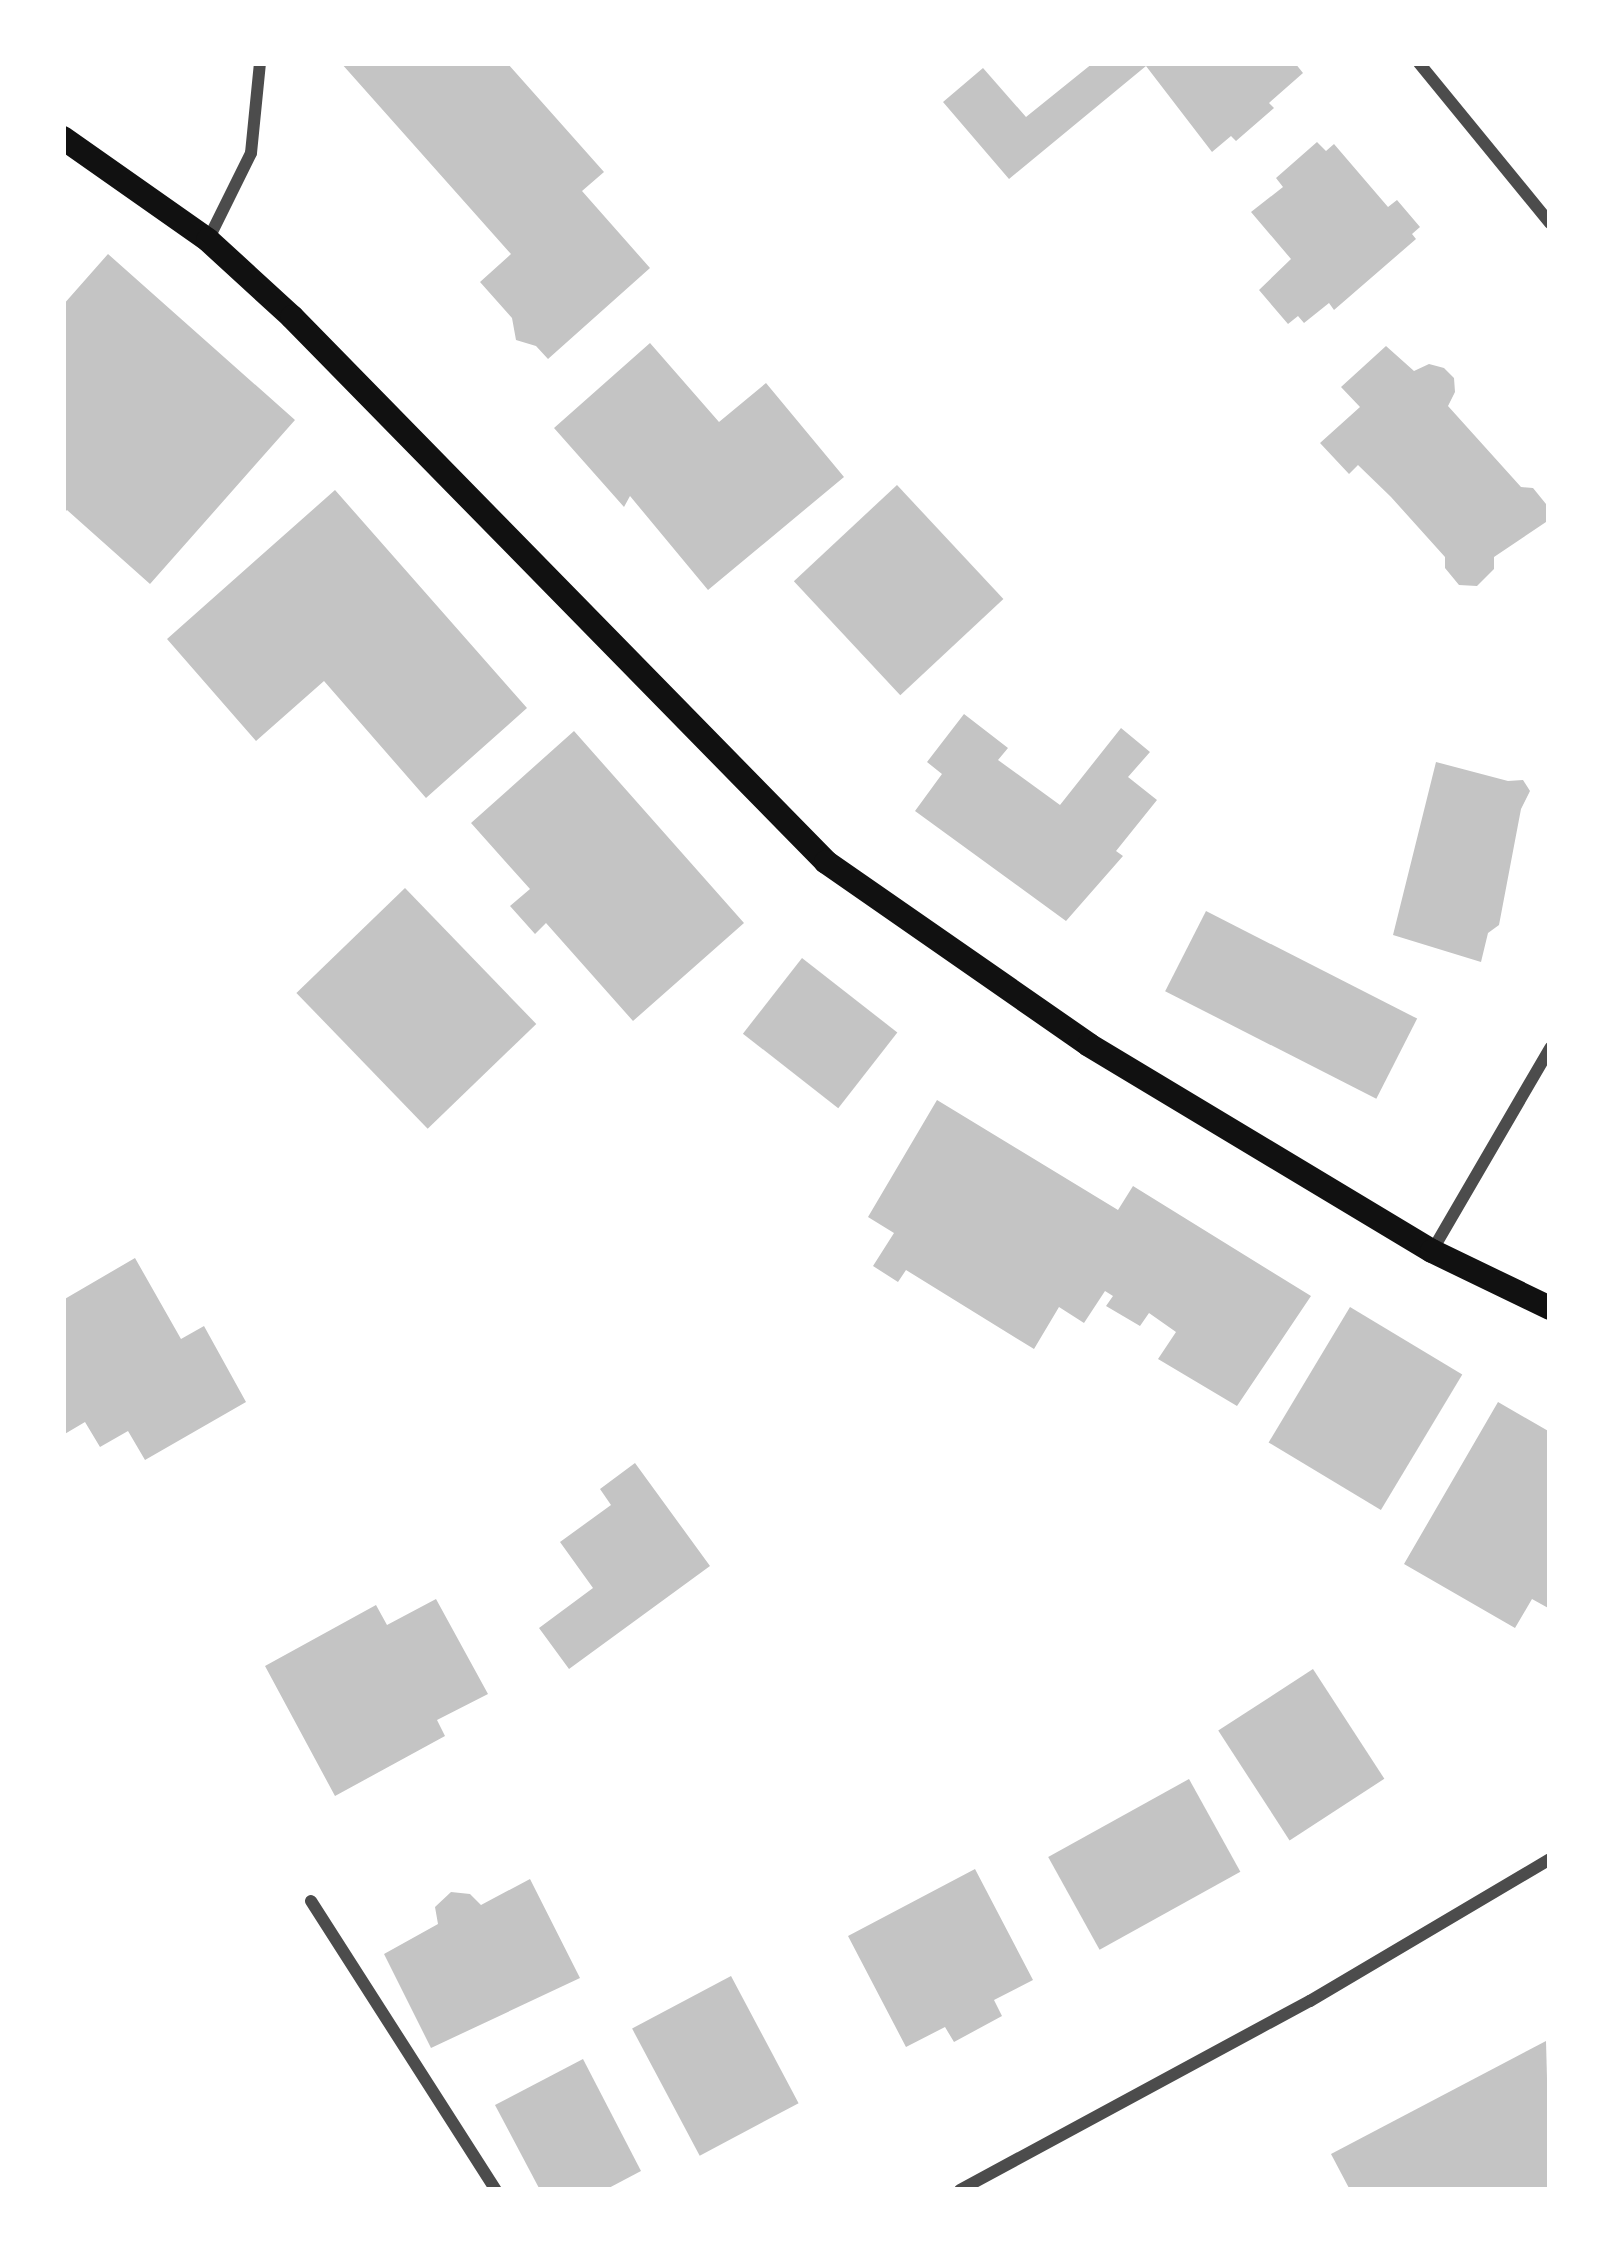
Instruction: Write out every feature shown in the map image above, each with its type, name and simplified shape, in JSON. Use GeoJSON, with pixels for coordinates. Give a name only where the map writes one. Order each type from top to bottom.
{"type":"FeatureCollection","features":[{"type":"Feature","properties":{"kind":"main road"},"geometry":{"type":"LineString","coordinates":[[63,138],[208,240],[292,317],[826,862],[1089,1046],[1432,1251],[1550,1308]]}},
{"type":"Feature","properties":{"kind":"street"},"geometry":{"type":"LineString","coordinates":[[208,240],[251,153],[260,63]]}},
{"type":"Feature","properties":{"kind":"street"},"geometry":{"type":"LineString","coordinates":[[1419,63],[1550,224]]}},
{"type":"Feature","properties":{"kind":"street"},"geometry":{"type":"LineString","coordinates":[[1432,1251],[1550,1048]]}},
{"type":"Feature","properties":{"kind":"street"},"geometry":{"type":"LineString","coordinates":[[959,2190],[1310,2001],[1550,1859]]}},
{"type":"Feature","properties":{"kind":"street"},"geometry":{"type":"LineString","coordinates":[[310,1901],[496,2190]]}},
{"type":"Feature","properties":{"kind":"building"},"geometry":{"type":"Polygon","coordinates":[[[341,63],[507,63],[604,172],[582,191],[650,268],[548,359],[536,346],[516,340],[512,318],[480,282],[511,254],[341,63]]]}},
{"type":"Feature","properties":{"kind":"building"},"geometry":{"type":"Polygon","coordinates":[[[1093,63],[1295,63],[1303,73],[1269,103],[1274,108],[1236,141],[1231,136],[1212,152],[1146,66],[1009,179],[943,102],[983,68],[1026,117],[1093,63]]]}},
{"type":"Feature","properties":{"kind":"building"},"geometry":{"type":"Polygon","coordinates":[[[1317,142],[1326,151],[1334,144],[1388,207],[1397,200],[1420,227],[1412,234],[1416,239],[1334,310],[1329,303],[1304,323],[1298,316],[1288,324],[1259,290],[1291,259],[1251,212],[1283,187],[1276,178],[1317,142]]]}},
{"type":"Feature","properties":{"kind":"building"},"geometry":{"type":"Polygon","coordinates":[[[108,254],[295,420],[150,584],[67,510],[63,514],[63,305],[108,254]]]}},
{"type":"Feature","properties":{"kind":"building"},"geometry":{"type":"Polygon","coordinates":[[[650,343],[719,422],[766,383],[844,477],[708,590],[630,496],[624,507],[554,428],[650,343]]]}},
{"type":"Feature","properties":{"kind":"building"},"geometry":{"type":"Polygon","coordinates":[[[1386,346],[1414,371],[1429,364],[1444,368],[1454,378],[1455,392],[1448,406],[1521,487],[1533,488],[1546,504],[1546,522],[1494,557],[1494,569],[1477,586],[1459,585],[1445,568],[1445,557],[1391,497],[1358,465],[1349,474],[1320,443],[1360,407],[1341,387],[1386,346]]]}},
{"type":"Feature","properties":{"kind":"building"},"geometry":{"type":"Polygon","coordinates":[[[897,485],[1003,599],[900,695],[794,581],[897,485]]]}},
{"type":"Feature","properties":{"kind":"building"},"geometry":{"type":"Polygon","coordinates":[[[335,490],[527,708],[426,798],[324,681],[256,741],[167,639],[335,490]]]}},
{"type":"Feature","properties":{"kind":"building"},"geometry":{"type":"Polygon","coordinates":[[[964,714],[1008,748],[998,760],[1060,805],[1121,728],[1150,752],[1128,777],[1157,800],[1116,851],[1123,856],[1066,921],[915,811],[942,774],[927,762],[964,714]]]}},
{"type":"Feature","properties":{"kind":"building"},"geometry":{"type":"Polygon","coordinates":[[[574,731],[744,923],[633,1021],[546,923],[535,934],[510,906],[530,889],[471,823],[574,731]]]}},
{"type":"Feature","properties":{"kind":"building"},"geometry":{"type":"Polygon","coordinates":[[[1436,762],[1508,781],[1523,780],[1530,791],[1521,809],[1499,925],[1488,933],[1481,962],[1393,935],[1436,762]]]}},
{"type":"Feature","properties":{"kind":"building"},"geometry":{"type":"Polygon","coordinates":[[[405,888],[536,1024],[428,1129],[296,993],[405,888]]]}},
{"type":"Feature","properties":{"kind":"building"},"geometry":{"type":"Polygon","coordinates":[[[1206,911],[1417,1019],[1376,1099],[1165,991],[1206,911]]]}},
{"type":"Feature","properties":{"kind":"building"},"geometry":{"type":"Polygon","coordinates":[[[802,958],[897,1032],[838,1108],[743,1034],[802,958]]]}},
{"type":"Feature","properties":{"kind":"building"},"geometry":{"type":"Polygon","coordinates":[[[937,1100],[1118,1210],[1133,1186],[1311,1296],[1237,1406],[1158,1359],[1176,1332],[1149,1313],[1140,1326],[1106,1306],[1113,1296],[1105,1291],[1084,1323],[1059,1307],[1034,1349],[906,1270],[898,1282],[873,1266],[894,1233],[868,1217],[937,1100]]]}},
{"type":"Feature","properties":{"kind":"building"},"geometry":{"type":"Polygon","coordinates":[[[135,1258],[181,1339],[204,1326],[246,1402],[145,1460],[128,1431],[100,1447],[85,1422],[63,1435],[63,1300],[135,1258]]]}},
{"type":"Feature","properties":{"kind":"building"},"geometry":{"type":"Polygon","coordinates":[[[1350,1307],[1462,1374],[1381,1510],[1269,1442],[1350,1307]]]}},
{"type":"Feature","properties":{"kind":"building"},"geometry":{"type":"Polygon","coordinates":[[[1498,1402],[1550,1432],[1550,1609],[1532,1599],[1515,1628],[1404,1564],[1498,1402]]]}},
{"type":"Feature","properties":{"kind":"building"},"geometry":{"type":"Polygon","coordinates":[[[635,1463],[710,1566],[569,1669],[539,1628],[593,1588],[560,1542],[611,1505],[600,1489],[635,1463]]]}},
{"type":"Feature","properties":{"kind":"building"},"geometry":{"type":"Polygon","coordinates":[[[436,1599],[488,1694],[437,1720],[445,1736],[335,1796],[265,1666],[376,1605],[387,1625],[436,1599]]]}},
{"type":"Feature","properties":{"kind":"building"},"geometry":{"type":"Polygon","coordinates":[[[1313,1669],[1384,1779],[1290,1840],[1218,1731],[1313,1669]]]}},
{"type":"Feature","properties":{"kind":"building"},"geometry":{"type":"Polygon","coordinates":[[[1189,1779],[1240,1872],[1100,1950],[1048,1857],[1189,1779]]]}},
{"type":"Feature","properties":{"kind":"building"},"geometry":{"type":"Polygon","coordinates":[[[975,1869],[1033,1980],[994,2000],[1002,2016],[954,2042],[945,2027],[906,2047],[848,1936],[975,1869]]]}},
{"type":"Feature","properties":{"kind":"building"},"geometry":{"type":"Polygon","coordinates":[[[530,1879],[580,1978],[431,2048],[384,1954],[438,1924],[435,1907],[451,1892],[470,1894],[481,1905],[530,1879]]]}},
{"type":"Feature","properties":{"kind":"building"},"geometry":{"type":"Polygon","coordinates":[[[731,1976],[799,2103],[700,2156],[632,2029],[731,1976]]]}},
{"type":"Feature","properties":{"kind":"building"},"geometry":{"type":"Polygon","coordinates":[[[1546,2041],[1550,2190],[1350,2190],[1331,2154],[1546,2041]]]}},
{"type":"Feature","properties":{"kind":"building"},"geometry":{"type":"Polygon","coordinates":[[[583,2059],[641,2171],[605,2190],[540,2190],[495,2105],[583,2059]]]}}]}
